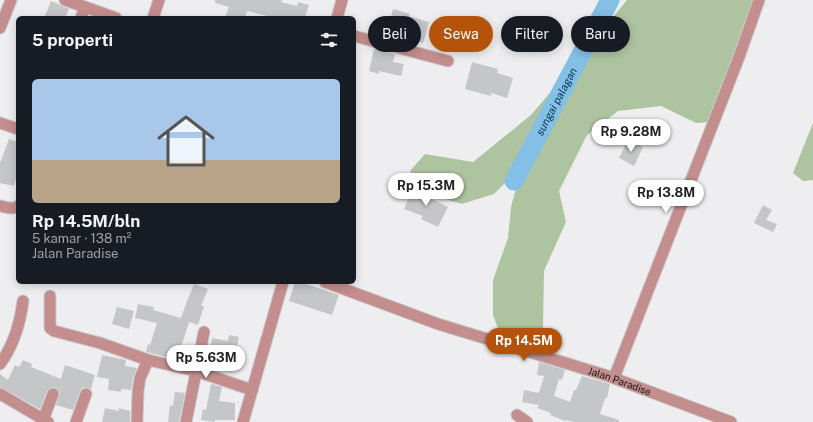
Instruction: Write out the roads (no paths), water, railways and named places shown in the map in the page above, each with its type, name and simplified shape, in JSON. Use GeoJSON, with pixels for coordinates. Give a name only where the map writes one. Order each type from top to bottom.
{"type":"FeatureCollection","features":[{"type":"Feature","properties":{"kind":"street"},"geometry":{"type":"LineString","coordinates":[[0,28],[11,0]]}},
{"type":"Feature","properties":{"kind":"street"},"geometry":{"type":"LineString","coordinates":[[65,0],[83,13],[103,16]]}},
{"type":"Feature","properties":{"kind":"street"},"geometry":{"type":"LineString","coordinates":[[154,16],[159,0]]}},
{"type":"Feature","properties":{"kind":"street"},"geometry":{"type":"LineString","coordinates":[[338,16],[342,0]]}},
{"type":"Feature","properties":{"kind":"street"},"geometry":{"type":"LineString","coordinates":[[614,378],[739,58],[759,0]]}},
{"type":"Feature","properties":{"kind":"street"},"geometry":{"type":"LineString","coordinates":[[356,37],[448,61]]}},
{"type":"Feature","properties":{"kind":"street"},"geometry":{"type":"LineString","coordinates":[[0,123],[16,128]]}},
{"type":"Feature","properties":{"kind":"street"},"geometry":{"type":"LineString","coordinates":[[0,206],[8,208],[16,207]]}},
{"type":"Feature","properties":{"kind":"street"},"geometry":{"type":"LineString","coordinates":[[243,422],[282,284]]}},
{"type":"Feature","properties":{"kind":"street","name":"Jalan Paradise"},"geometry":{"type":"LineString","coordinates":[[330,284],[438,324],[614,378],[729,421]]}},
{"type":"Feature","properties":{"kind":"street"},"geometry":{"type":"LineString","coordinates":[[50,296],[50,328],[54,331],[100,343],[148,360],[196,371],[252,390]]}},
{"type":"Feature","properties":{"kind":"street"},"geometry":{"type":"LineString","coordinates":[[0,364],[8,353],[13,342],[20,322],[24,301]]}},
{"type":"Feature","properties":{"kind":"street"},"geometry":{"type":"LineString","coordinates":[[186,422],[204,332]]}},
{"type":"Feature","properties":{"kind":"street"},"geometry":{"type":"LineString","coordinates":[[137,422],[140,378],[148,360]]}},
{"type":"Feature","properties":{"kind":"street"},"geometry":{"type":"LineString","coordinates":[[1,397],[45,421],[53,394]]}},
{"type":"Feature","properties":{"kind":"street"},"geometry":{"type":"LineString","coordinates":[[76,422],[86,394]]}},
{"type":"Feature","properties":{"kind":"street"},"geometry":{"type":"LineString","coordinates":[[518,415],[527,422]]}},
{"type":"Feature","properties":{"kind":"waterway","name":"sungai palagan"},"geometry":{"type":"LineString","coordinates":[[514,181],[610,0]]}}]}
